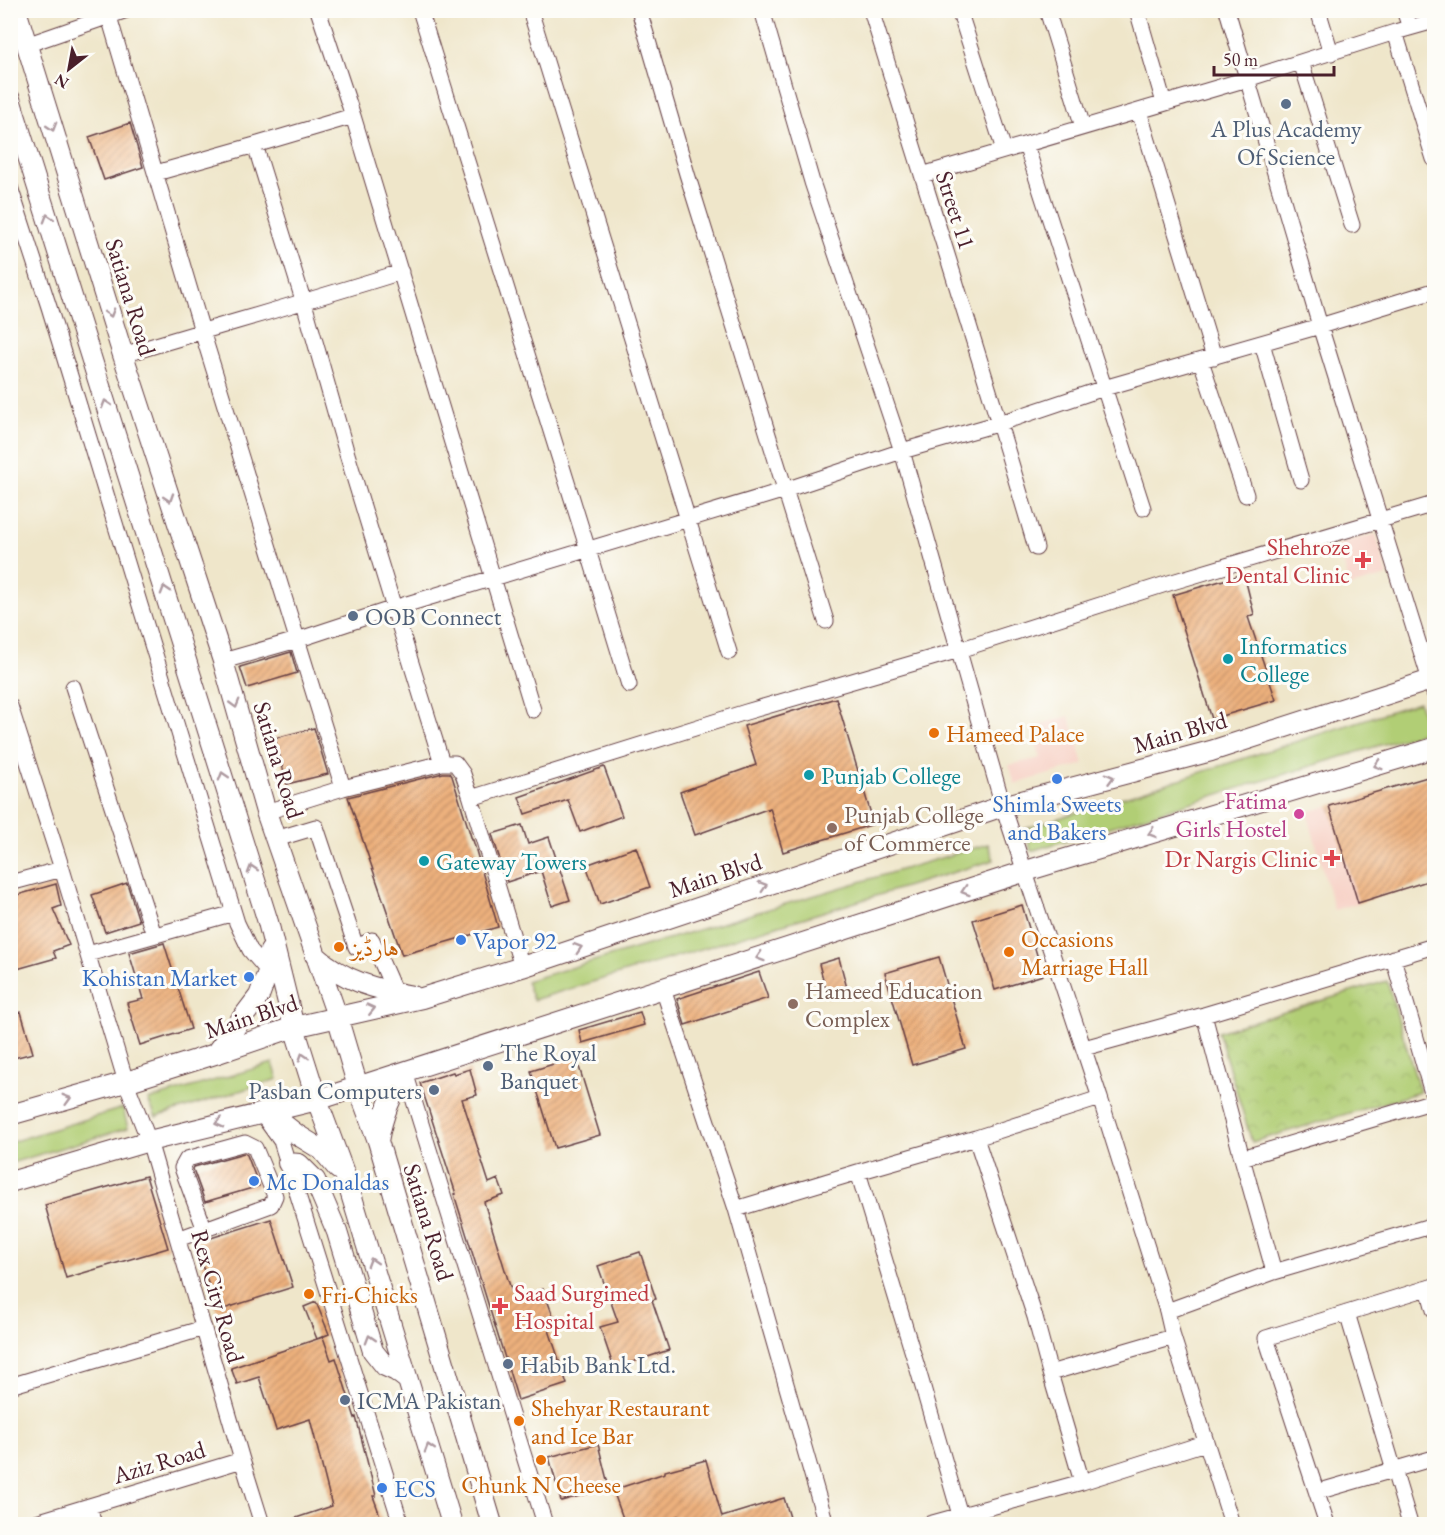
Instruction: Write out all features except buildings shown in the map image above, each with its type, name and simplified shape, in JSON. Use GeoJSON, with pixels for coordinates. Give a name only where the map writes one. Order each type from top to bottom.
{"type":"FeatureCollection","features":[{"type":"Feature","properties":{"kind":"main road","name":"Satiana Road"},"geometry":{"type":"LineString","coordinates":[[16,10],[123,355],[223,661],[266,812],[378,1141],[492,1524]]}},
{"type":"Feature","properties":{"kind":"main road"},"geometry":{"type":"LineString","coordinates":[[10,99],[268,922],[294,1027],[317,1100],[347,1181],[452,1524]]}},
{"type":"Feature","properties":{"kind":"main road","name":"Main Blvd"},"geometry":{"type":"LineString","coordinates":[[10,1115],[126,1082],[294,1027],[422,998],[522,967],[1004,806],[1211,751],[1433,684]]}},
{"type":"Feature","properties":{"kind":"main road"},"geometry":{"type":"LineString","coordinates":[[10,1182],[149,1141],[317,1100],[1026,871],[1434,748]]}},
{"type":"Feature","properties":{"kind":"main road"},"geometry":{"type":"LineString","coordinates":[[215,1054],[259,996],[271,964],[268,922]]}},
{"type":"Feature","properties":{"kind":"main road"},"geometry":{"type":"LineString","coordinates":[[315,955],[348,978],[378,990],[422,998]]}},
{"type":"Feature","properties":{"kind":"main road"},"geometry":{"type":"LineString","coordinates":[[378,1141],[390,1096],[405,1072]]}},
{"type":"Feature","properties":{"kind":"main road"},"geometry":{"type":"LineString","coordinates":[[265,1113],[322,1150],[347,1181]]}},
{"type":"Feature","properties":{"kind":"main road"},"geometry":{"type":"LineString","coordinates":[[288,1163],[299,1164],[315,1180],[337,1232],[373,1351],[385,1366],[408,1380]]}},
{"type":"Feature","properties":{"kind":"street"},"geometry":{"type":"LineString","coordinates":[[26,45],[108,13],[127,10]]}},
{"type":"Feature","properties":{"kind":"street"},"geometry":{"type":"LineString","coordinates":[[318,10],[401,272],[533,710]]}},
{"type":"Feature","properties":{"kind":"street"},"geometry":{"type":"LineString","coordinates":[[420,10],[629,685]]}},
{"type":"Feature","properties":{"kind":"street"},"geometry":{"type":"LineString","coordinates":[[530,10],[729,652]]}},
{"type":"Feature","properties":{"kind":"street"},"geometry":{"type":"LineString","coordinates":[[639,10],[687,174],[826,621]]}},
{"type":"Feature","properties":{"kind":"street"},"geometry":{"type":"LineString","coordinates":[[762,10],[812,182],[902,451],[1004,806],[1100,1098],[1167,1311],[1205,1443],[1232,1524]]}},
{"type":"Feature","properties":{"kind":"street","name":"Street 11"},"geometry":{"type":"LineString","coordinates":[[871,10],[1000,423],[1036,548]]}},
{"type":"Feature","properties":{"kind":"street"},"geometry":{"type":"LineString","coordinates":[[959,10],[1004,150]]}},
{"type":"Feature","properties":{"kind":"street"},"geometry":{"type":"LineString","coordinates":[[1047,10],[1083,127]]}},
{"type":"Feature","properties":{"kind":"street"},"geometry":{"type":"LineString","coordinates":[[1137,10],[1164,103]]}},
{"type":"Feature","properties":{"kind":"street"},"geometry":{"type":"LineString","coordinates":[[1227,10],[1320,326],[1433,684]]}},
{"type":"Feature","properties":{"kind":"street"},"geometry":{"type":"LineString","coordinates":[[1318,10],[1331,53]]}},
{"type":"Feature","properties":{"kind":"street"},"geometry":{"type":"LineString","coordinates":[[1404,10],[1402,30],[1434,159]]}},
{"type":"Feature","properties":{"kind":"street"},"geometry":{"type":"LineString","coordinates":[[108,13],[202,331],[343,788]]}},
{"type":"Feature","properties":{"kind":"street"},"geometry":{"type":"LineString","coordinates":[[921,175],[1434,21]]}},
{"type":"Feature","properties":{"kind":"street"},"geometry":{"type":"LineString","coordinates":[[1301,62],[1352,225]]}},
{"type":"Feature","properties":{"kind":"street"},"geometry":{"type":"LineString","coordinates":[[1139,111],[1246,495]]}},
{"type":"Feature","properties":{"kind":"street"},"geometry":{"type":"LineString","coordinates":[[156,173],[353,116]]}},
{"type":"Feature","properties":{"kind":"street"},"geometry":{"type":"LineString","coordinates":[[255,145],[442,763]]}},
{"type":"Feature","properties":{"kind":"street"},"geometry":{"type":"LineString","coordinates":[[1026,145],[1143,508]]}},
{"type":"Feature","properties":{"kind":"street"},"geometry":{"type":"LineString","coordinates":[[10,187],[49,307],[237,923],[250,950],[268,971]]}},
{"type":"Feature","properties":{"kind":"street"},"geometry":{"type":"LineString","coordinates":[[123,355],[304,303],[401,272]]}},
{"type":"Feature","properties":{"kind":"street"},"geometry":{"type":"LineString","coordinates":[[223,661],[784,490],[1104,388],[1434,291]]}},
{"type":"Feature","properties":{"kind":"street"},"geometry":{"type":"LineString","coordinates":[[1262,343],[1301,480]]}},
{"type":"Feature","properties":{"kind":"street"},"geometry":{"type":"LineString","coordinates":[[471,798],[746,712],[959,650],[1169,583],[1434,504]]}},
{"type":"Feature","properties":{"kind":"street"},"geometry":{"type":"LineString","coordinates":[[73,687],[154,935]]}},
{"type":"Feature","properties":{"kind":"street","name":"Rex City Road"},"geometry":{"type":"LineString","coordinates":[[10,706],[62,868],[126,1082],[149,1141],[262,1524]]}},
{"type":"Feature","properties":{"kind":"street"},"geometry":{"type":"LineString","coordinates":[[266,812],[343,788],[442,763],[455,763],[463,774],[471,798],[522,967]]}},
{"type":"Feature","properties":{"kind":"street"},"geometry":{"type":"LineString","coordinates":[[276,839],[316,827],[356,948],[372,940],[394,993]]}},
{"type":"Feature","properties":{"kind":"street"},"geometry":{"type":"LineString","coordinates":[[10,884],[62,868]]}},
{"type":"Feature","properties":{"kind":"street"},"geometry":{"type":"LineString","coordinates":[[87,954],[234,912]]}},
{"type":"Feature","properties":{"kind":"street"},"geometry":{"type":"LineString","coordinates":[[1084,1048],[1204,1015],[1434,946]]}},
{"type":"Feature","properties":{"kind":"street"},"geometry":{"type":"LineString","coordinates":[[1242,1158],[1434,1100],[1393,958]]}},
{"type":"Feature","properties":{"kind":"street"},"geometry":{"type":"LineString","coordinates":[[663,989],[736,1209],[826,1524]]}},
{"type":"Feature","properties":{"kind":"street"},"geometry":{"type":"LineString","coordinates":[[1204,1015],[1274,1272]]}},
{"type":"Feature","properties":{"kind":"street"},"geometry":{"type":"LineString","coordinates":[[405,1072],[545,1524]]}},
{"type":"Feature","properties":{"kind":"street"},"geometry":{"type":"LineString","coordinates":[[736,1209],[976,1138],[1100,1098]]}},
{"type":"Feature","properties":{"kind":"street"},"geometry":{"type":"LineString","coordinates":[[265,1113],[281,1141],[401,1524]]}},
{"type":"Feature","properties":{"kind":"street"},"geometry":{"type":"LineString","coordinates":[[976,1138],[1035,1317],[1082,1482]]}},
{"type":"Feature","properties":{"kind":"street"},"geometry":{"type":"LineString","coordinates":[[178,1239],[205,1230],[271,1205],[275,1196],[255,1148],[245,1143],[187,1160],[182,1168],[205,1230]]}},
{"type":"Feature","properties":{"kind":"street"},"geometry":{"type":"LineString","coordinates":[[858,1172],[960,1515]]}},
{"type":"Feature","properties":{"kind":"street"},"geometry":{"type":"LineString","coordinates":[[1167,1311],[1274,1272],[1434,1225]]}},
{"type":"Feature","properties":{"kind":"street"},"geometry":{"type":"LineString","coordinates":[[1327,1524],[1266,1338],[1431,1287],[1434,1310]]}},
{"type":"Feature","properties":{"kind":"street"},"geometry":{"type":"LineString","coordinates":[[1347,1313],[1410,1524]]}},
{"type":"Feature","properties":{"kind":"street"},"geometry":{"type":"LineString","coordinates":[[10,1386],[204,1328]]}},
{"type":"Feature","properties":{"kind":"street"},"geometry":{"type":"LineString","coordinates":[[1050,1373],[1173,1337]]}},
{"type":"Feature","properties":{"kind":"street"},"geometry":{"type":"LineString","coordinates":[[929,1524],[1082,1482],[1205,1443]]}},
{"type":"Feature","properties":{"kind":"street"},"geometry":{"type":"LineString","coordinates":[[1317,1492],[1434,1458]]}},
{"type":"Feature","properties":{"kind":"street","name":"Aziz Road"},"geometry":{"type":"LineString","coordinates":[[30,1524],[242,1460]]}},
{"type":"Feature","properties":{"kind":"street","name":"Aziz Road"},"geometry":{"type":"LineString","coordinates":[[89,1506],[94,1524]]}},
{"type":"Feature","properties":{"kind":"shaded area","name":"Shehroze Dental Clinic"},"geometry":{"type":"Polygon","coordinates":[[[1376,534],[1388,576],[1350,586],[1338,544],[1376,534]]]}},
{"type":"Feature","properties":{"kind":"shaded area"},"geometry":{"type":"Polygon","coordinates":[[[1069,716],[1084,764],[1015,784],[1009,765],[1041,758],[1031,727],[1069,716]]]}},
{"type":"Feature","properties":{"kind":"shaded area","name":"Dr Nargis Clinic"},"geometry":{"type":"Polygon","coordinates":[[[1329,806],[1358,903],[1334,910],[1307,812],[1329,806]]]}},
{"type":"Feature","properties":{"kind":"green space"},"geometry":{"type":"Polygon","coordinates":[[[1419,702],[1427,731],[1031,851],[1025,829],[1419,702]]]}},
{"type":"Feature","properties":{"kind":"green space"},"geometry":{"type":"Polygon","coordinates":[[[988,844],[994,860],[533,1000],[526,981],[988,844]]]}},
{"type":"Feature","properties":{"kind":"green space"},"geometry":{"type":"Polygon","coordinates":[[[1387,981],[1420,1092],[1252,1142],[1218,1032],[1387,981]]]}},
{"type":"Feature","properties":{"kind":"green space"},"geometry":{"type":"Polygon","coordinates":[[[273,1063],[278,1079],[156,1117],[148,1100],[273,1063]]]}},
{"type":"Feature","properties":{"kind":"green space"},"geometry":{"type":"Polygon","coordinates":[[[123,1108],[128,1128],[11,1163],[11,1142],[123,1108]]]}},
{"type":"Feature","properties":{"kind":"place","name":"A Plus Academy Of Science"},"geometry":{"type":"Point","coordinates":[1286,104]}},
{"type":"Feature","properties":{"kind":"place","name":"Shehroze Dental Clinic"},"geometry":{"type":"Point","coordinates":[1363,560]}},
{"type":"Feature","properties":{"kind":"place","name":"OOB Connect"},"geometry":{"type":"Point","coordinates":[353,616]}},
{"type":"Feature","properties":{"kind":"place","name":"Informatics College"},"geometry":{"type":"Point","coordinates":[1228,659]}},
{"type":"Feature","properties":{"kind":"place","name":"Hameed Palace"},"geometry":{"type":"Point","coordinates":[934,733]}},
{"type":"Feature","properties":{"kind":"place","name":"Punjab College"},"geometry":{"type":"Point","coordinates":[809,775]}},
{"type":"Feature","properties":{"kind":"place","name":"Shimla Sweets and Bakers"},"geometry":{"type":"Point","coordinates":[1057,779]}},
{"type":"Feature","properties":{"kind":"place","name":"Fatima Girls Hostel"},"geometry":{"type":"Point","coordinates":[1299,814]}},
{"type":"Feature","properties":{"kind":"place","name":"Punjab College of Commerce"},"geometry":{"type":"Point","coordinates":[832,828]}},
{"type":"Feature","properties":{"kind":"place","name":"Dr Nargis Clinic"},"geometry":{"type":"Point","coordinates":[1332,858]}},
{"type":"Feature","properties":{"kind":"place","name":"Gateway Towers"},"geometry":{"type":"Point","coordinates":[424,861]}},
{"type":"Feature","properties":{"kind":"place","name":"Vapor 92"},"geometry":{"type":"Point","coordinates":[461,940]}},
{"type":"Feature","properties":{"kind":"place","name":"ہارڈیز"},"geometry":{"type":"Point","coordinates":[339,947]}},
{"type":"Feature","properties":{"kind":"place","name":"Occasions Marriage Hall"},"geometry":{"type":"Point","coordinates":[1009,952]}},
{"type":"Feature","properties":{"kind":"place","name":"Kohistan Market"},"geometry":{"type":"Point","coordinates":[249,977]}},
{"type":"Feature","properties":{"kind":"place","name":"Hameed Education Complex"},"geometry":{"type":"Point","coordinates":[793,1004]}},
{"type":"Feature","properties":{"kind":"place","name":"The Royal Banquet"},"geometry":{"type":"Point","coordinates":[488,1066]}},
{"type":"Feature","properties":{"kind":"place","name":"Pasban Computers"},"geometry":{"type":"Point","coordinates":[434,1090]}},
{"type":"Feature","properties":{"kind":"place","name":"Mc Donaldas"},"geometry":{"type":"Point","coordinates":[254,1181]}},
{"type":"Feature","properties":{"kind":"place","name":"Fri-Chicks"},"geometry":{"type":"Point","coordinates":[309,1294]}},
{"type":"Feature","properties":{"kind":"place","name":"Saad Surgimed Hospital"},"geometry":{"type":"Point","coordinates":[500,1306]}},
{"type":"Feature","properties":{"kind":"place","name":"Habib Bank Ltd."},"geometry":{"type":"Point","coordinates":[508,1364]}},
{"type":"Feature","properties":{"kind":"place","name":"ICMA Pakistan"},"geometry":{"type":"Point","coordinates":[345,1400]}},
{"type":"Feature","properties":{"kind":"place","name":"Shehyar Restaurant and Ice Bar"},"geometry":{"type":"Point","coordinates":[519,1421]}},
{"type":"Feature","properties":{"kind":"place","name":"Chunk N Cheese"},"geometry":{"type":"Point","coordinates":[541,1460]}},
{"type":"Feature","properties":{"kind":"place","name":"ECS"},"geometry":{"type":"Point","coordinates":[382,1488]}}]}
